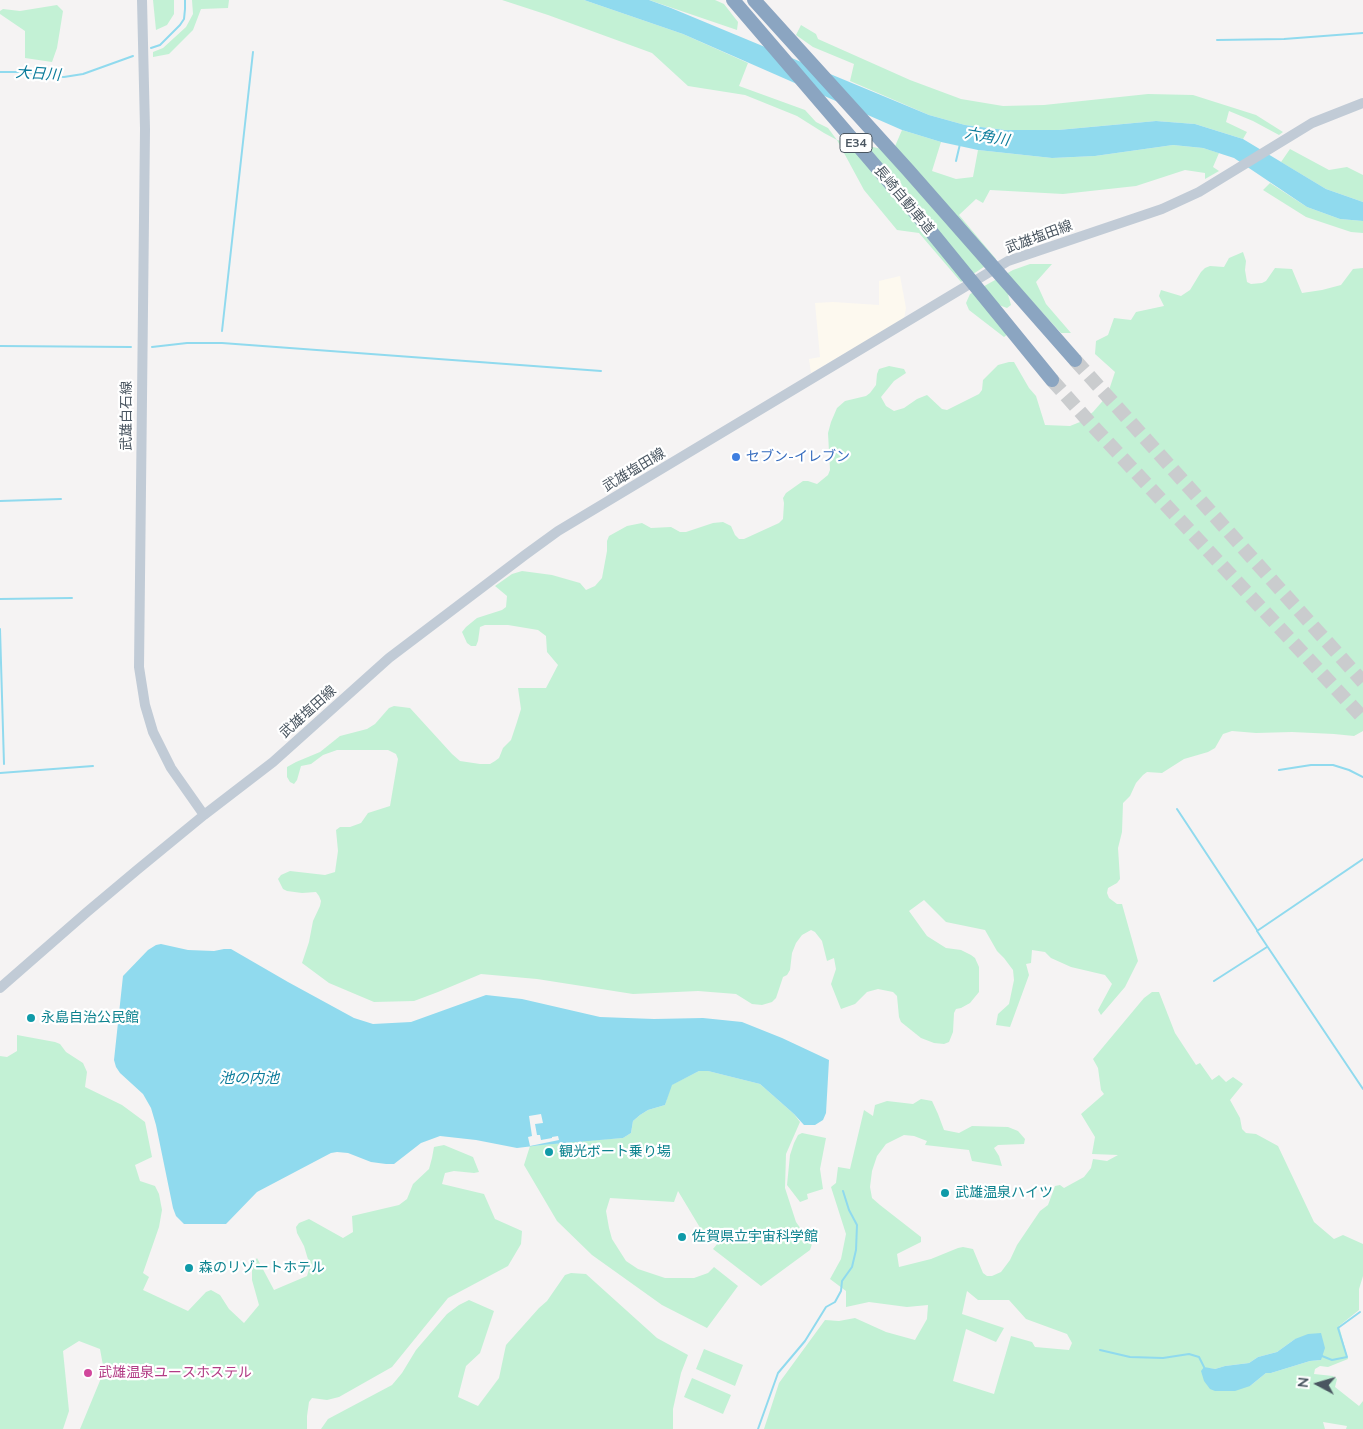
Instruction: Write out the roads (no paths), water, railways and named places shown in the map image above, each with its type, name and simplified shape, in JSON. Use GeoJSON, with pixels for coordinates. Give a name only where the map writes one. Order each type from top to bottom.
{"type":"FeatureCollection","features":[{"type":"Feature","properties":{"kind":"highway","name":"長崎自動車道"},"geometry":{"type":"LineString","coordinates":[[733,0],[920,218],[1052,380]]}},
{"type":"Feature","properties":{"kind":"highway","name":"長崎自動車道"},"geometry":{"type":"LineString","coordinates":[[754,0],[908,170],[1075,360]]}},
{"type":"Feature","properties":{"kind":"main road","name":"武雄白石線"},"geometry":{"type":"LineString","coordinates":[[142,0],[145,129],[139,667],[145,705],[153,732],[171,768],[204,815]]}},
{"type":"Feature","properties":{"kind":"main road","name":"武雄塩田線"},"geometry":{"type":"LineString","coordinates":[[0,988],[87,912],[204,815],[273,762],[389,658],[558,532],[1008,261],[1162,209],[1199,192],[1312,124],[1363,103]]}},
{"type":"Feature","properties":{"kind":"water","name":"六角川"},"geometry":{"type":"Polygon","coordinates":[[[584,0],[649,0],[929,115],[965,125],[1005,130],[1058,130],[1156,121],[1195,124],[1243,139],[1326,189],[1363,202],[1363,221],[1340,219],[1307,207],[1234,158],[1203,148],[1173,145],[1095,156],[1052,158],[978,150],[941,142],[902,130],[683,34],[584,0]]]}},
{"type":"Feature","properties":{"kind":"water","name":"池の内池"},"geometry":{"type":"Polygon","coordinates":[[[161,944],[188,950],[214,951],[231,949],[354,1018],[373,1024],[411,1022],[486,995],[522,999],[600,1017],[703,1018],[742,1022],[829,1060],[826,1113],[823,1120],[815,1125],[804,1125],[760,1084],[708,1071],[699,1071],[672,1085],[665,1105],[648,1110],[640,1115],[633,1121],[631,1133],[623,1138],[517,1148],[476,1140],[440,1136],[421,1143],[394,1164],[371,1162],[348,1153],[331,1153],[257,1192],[226,1224],[184,1224],[176,1216],[173,1208],[151,1108],[143,1094],[120,1073],[114,1060],[123,976],[148,950],[161,944]]]}},
{"type":"Feature","properties":{"kind":"water"},"geometry":{"type":"Polygon","coordinates":[[[1321,1333],[1325,1348],[1321,1360],[1310,1361],[1266,1373],[1250,1386],[1235,1391],[1215,1391],[1210,1389],[1204,1381],[1201,1371],[1204,1367],[1215,1369],[1249,1363],[1258,1357],[1277,1352],[1295,1339],[1308,1334],[1321,1333]]]}},
{"type":"Feature","properties":{"kind":"waterway","name":"大日川"},"geometry":{"type":"LineString","coordinates":[[151,48],[160,45],[180,25],[184,19],[185,0]]}},
{"type":"Feature","properties":{"kind":"waterway"},"geometry":{"type":"LineString","coordinates":[[1217,40],[1284,39],[1363,33]]}},
{"type":"Feature","properties":{"kind":"waterway"},"geometry":{"type":"LineString","coordinates":[[222,331],[253,52]]}},
{"type":"Feature","properties":{"kind":"waterway","name":"大日川"},"geometry":{"type":"LineString","coordinates":[[0,72],[25,72],[64,77],[83,74],[133,56]]}},
{"type":"Feature","properties":{"kind":"waterway","name":"六角川"},"geometry":{"type":"LineString","coordinates":[[956,161],[960,144]]}},
{"type":"Feature","properties":{"kind":"waterway"},"geometry":{"type":"LineString","coordinates":[[152,347],[187,343],[222,343],[601,371]]}},
{"type":"Feature","properties":{"kind":"waterway"},"geometry":{"type":"LineString","coordinates":[[0,346],[131,347]]}},
{"type":"Feature","properties":{"kind":"waterway"},"geometry":{"type":"LineString","coordinates":[[0,501],[61,499]]}},
{"type":"Feature","properties":{"kind":"waterway"},"geometry":{"type":"LineString","coordinates":[[0,599],[72,598]]}},
{"type":"Feature","properties":{"kind":"waterway"},"geometry":{"type":"LineString","coordinates":[[0,629],[4,764]]}},
{"type":"Feature","properties":{"kind":"waterway"},"geometry":{"type":"LineString","coordinates":[[1279,770],[1311,765],[1333,765],[1363,777]]}},
{"type":"Feature","properties":{"kind":"waterway"},"geometry":{"type":"LineString","coordinates":[[0,773],[93,766]]}},
{"type":"Feature","properties":{"kind":"waterway"},"geometry":{"type":"LineString","coordinates":[[1177,809],[1257,930]]}},
{"type":"Feature","properties":{"kind":"waterway"},"geometry":{"type":"LineString","coordinates":[[1363,859],[1257,931],[1363,1089]]}},
{"type":"Feature","properties":{"kind":"waterway"},"geometry":{"type":"LineString","coordinates":[[1214,981],[1267,947]]}},
{"type":"Feature","properties":{"kind":"waterway"},"geometry":{"type":"LineString","coordinates":[[758,1429],[778,1373],[805,1341],[826,1307],[835,1302],[841,1291],[842,1281],[852,1267],[856,1250],[857,1225],[849,1210],[843,1191]]}},
{"type":"Feature","properties":{"kind":"waterway"},"geometry":{"type":"LineString","coordinates":[[1322,1356],[1332,1360],[1347,1357],[1338,1328],[1360,1312]]}},
{"type":"Feature","properties":{"kind":"waterway"},"geometry":{"type":"LineString","coordinates":[[1100,1350],[1130,1357],[1163,1358],[1189,1354],[1199,1357],[1204,1367]]}},
{"type":"Feature","properties":{"kind":"tunnel"},"geometry":{"type":"LineString","coordinates":[[1075,360],[1363,682]]}},
{"type":"Feature","properties":{"kind":"tunnel"},"geometry":{"type":"LineString","coordinates":[[1052,380],[1363,718]]}},
{"type":"Feature","properties":{"kind":"place","name":"セブン-イレブン"},"geometry":{"type":"Point","coordinates":[736,457]}},
{"type":"Feature","properties":{"kind":"place","name":"永島自治公民館"},"geometry":{"type":"Point","coordinates":[31,1018]}},
{"type":"Feature","properties":{"kind":"place","name":"観光ボート乗り場"},"geometry":{"type":"Point","coordinates":[549,1152]}},
{"type":"Feature","properties":{"kind":"place","name":"武雄温泉ハイツ"},"geometry":{"type":"Point","coordinates":[945,1193]}},
{"type":"Feature","properties":{"kind":"place","name":"佐賀県立宇宙科学館"},"geometry":{"type":"Point","coordinates":[682,1237]}},
{"type":"Feature","properties":{"kind":"place","name":"森のリゾートホテル"},"geometry":{"type":"Point","coordinates":[189,1268]}},
{"type":"Feature","properties":{"kind":"place","name":"武雄温泉ユースホステル"},"geometry":{"type":"Point","coordinates":[88,1373]}}]}
